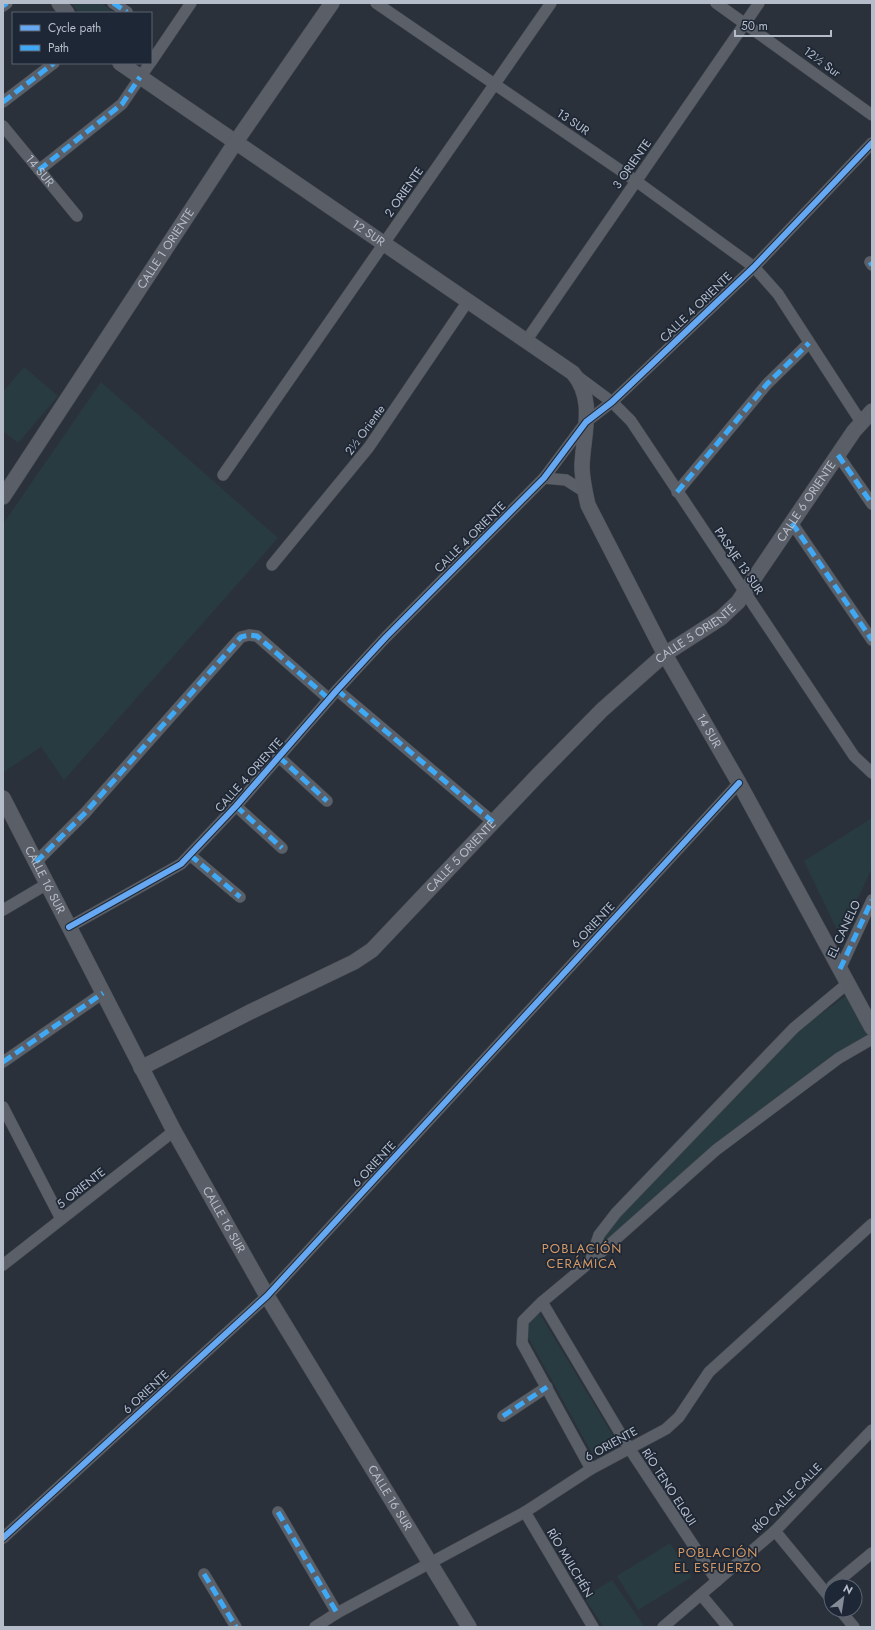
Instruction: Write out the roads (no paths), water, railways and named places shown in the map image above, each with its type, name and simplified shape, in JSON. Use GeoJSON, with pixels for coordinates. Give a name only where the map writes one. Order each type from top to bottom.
{"type":"FeatureCollection","features":[{"type":"Feature","properties":{"kind":"main road"},"geometry":{"type":"LineString","coordinates":[[59,3],[66,12]]}},
{"type":"Feature","properties":{"kind":"main road","name":"CALLE 1 ORIENTE"},"geometry":{"type":"LineString","coordinates":[[3,497],[235,142],[332,3]]}},
{"type":"Feature","properties":{"kind":"main road","name":"12 SUR"},"geometry":{"type":"LineString","coordinates":[[121,64],[574,373],[585,394],[587,403],[586,422]]}},
{"type":"Feature","properties":{"kind":"main road","name":"CALLE 6 ORIENTE"},"geometry":{"type":"LineString","coordinates":[[744,593],[861,422],[872,411]]}},
{"type":"Feature","properties":{"kind":"main road","name":"14 SUR"},"geometry":{"type":"LineString","coordinates":[[586,422],[582,467],[588,505],[665,654],[739,783],[872,1028]]}},
{"type":"Feature","properties":{"kind":"main road","name":"CALLE 5 ORIENTE"},"geometry":{"type":"LineString","coordinates":[[142,1068],[363,957],[381,941],[493,822],[602,710],[665,654],[721,618],[734,606],[744,593]]}},
{"type":"Feature","properties":{"kind":"main road","name":"CALLE 16 SUR"},"geometry":{"type":"LineString","coordinates":[[3,798],[174,1131],[267,1296],[469,1627]]}},
{"type":"Feature","properties":{"kind":"street"},"geometry":{"type":"LineString","coordinates":[[3,6],[7,3]]}},
{"type":"Feature","properties":{"kind":"street"},"geometry":{"type":"LineString","coordinates":[[113,3],[127,12]]}},
{"type":"Feature","properties":{"kind":"street"},"geometry":{"type":"LineString","coordinates":[[152,61],[191,3]]}},
{"type":"Feature","properties":{"kind":"street","name":"13 SUR"},"geometry":{"type":"LineString","coordinates":[[376,3],[636,181],[754,267]]}},
{"type":"Feature","properties":{"kind":"street","name":"2 ORIENTE"},"geometry":{"type":"LineString","coordinates":[[224,475],[551,3]]}},
{"type":"Feature","properties":{"kind":"street","name":"12½ Sur"},"geometry":{"type":"LineString","coordinates":[[716,3],[872,115]]}},
{"type":"Feature","properties":{"kind":"street","name":"3 ORIENTE"},"geometry":{"type":"LineString","coordinates":[[526,341],[759,3]]}},
{"type":"Feature","properties":{"kind":"street"},"geometry":{"type":"LineString","coordinates":[[3,102],[53,64]]}},
{"type":"Feature","properties":{"kind":"street"},"geometry":{"type":"LineString","coordinates":[[39,170],[122,104],[150,64]]}},
{"type":"Feature","properties":{"kind":"street","name":"14 SUR"},"geometry":{"type":"LineString","coordinates":[[3,126],[77,216]]}},
{"type":"Feature","properties":{"kind":"street","name":"CALLE 4 ORIENTE"},"geometry":{"type":"LineString","coordinates":[[69,927],[181,864],[236,806],[329,699],[386,637],[544,478],[586,422],[612,402],[754,267],[872,143]]}},
{"type":"Feature","properties":{"kind":"street"},"geometry":{"type":"LineString","coordinates":[[754,267],[778,294],[861,422]]}},
{"type":"Feature","properties":{"kind":"street","name":"2½ Oriente"},"geometry":{"type":"LineString","coordinates":[[272,566],[369,447],[468,301]]}},
{"type":"Feature","properties":{"kind":"street"},"geometry":{"type":"LineString","coordinates":[[677,492],[767,384],[809,343]]}},
{"type":"Feature","properties":{"kind":"street","name":"PASAJE 13 SUR"},"geometry":{"type":"LineString","coordinates":[[574,373],[612,402],[631,421],[744,593],[854,756],[872,773]]}},
{"type":"Feature","properties":{"kind":"street"},"geometry":{"type":"LineString","coordinates":[[838,455],[872,504]]}},
{"type":"Feature","properties":{"kind":"street"},"geometry":{"type":"LineString","coordinates":[[544,478],[566,480],[585,492]]}},
{"type":"Feature","properties":{"kind":"street"},"geometry":{"type":"LineString","coordinates":[[792,523],[872,640]]}},
{"type":"Feature","properties":{"kind":"street"},"geometry":{"type":"LineString","coordinates":[[36,862],[85,813],[241,637],[253,635],[261,639],[329,699]]}},
{"type":"Feature","properties":{"kind":"street"},"geometry":{"type":"LineString","coordinates":[[337,690],[493,822]]}},
{"type":"Feature","properties":{"kind":"street"},"geometry":{"type":"LineString","coordinates":[[279,757],[326,801]]}},
{"type":"Feature","properties":{"kind":"street","name":"6 ORIENTE"},"geometry":{"type":"LineString","coordinates":[[3,1538],[267,1296],[739,783]]}},
{"type":"Feature","properties":{"kind":"street"},"geometry":{"type":"LineString","coordinates":[[236,806],[282,848]]}},
{"type":"Feature","properties":{"kind":"street"},"geometry":{"type":"LineString","coordinates":[[190,855],[240,897]]}},
{"type":"Feature","properties":{"kind":"street"},"geometry":{"type":"LineString","coordinates":[[3,910],[47,884]]}},
{"type":"Feature","properties":{"kind":"street","name":"EL CANELO"},"geometry":{"type":"LineString","coordinates":[[840,969],[872,900]]}},
{"type":"Feature","properties":{"kind":"street"},"geometry":{"type":"LineString","coordinates":[[590,1262],[599,1235],[616,1213],[794,1028],[848,983]]}},
{"type":"Feature","properties":{"kind":"street"},"geometry":{"type":"LineString","coordinates":[[3,1062],[103,993]]}},
{"type":"Feature","properties":{"kind":"street"},"geometry":{"type":"LineString","coordinates":[[591,1469],[522,1343],[523,1321],[542,1302],[590,1262],[716,1150],[839,1058],[872,1039]]}},
{"type":"Feature","properties":{"kind":"street"},"geometry":{"type":"LineString","coordinates":[[3,1107],[62,1219]]}},
{"type":"Feature","properties":{"kind":"street","name":"5 ORIENTE"},"geometry":{"type":"LineString","coordinates":[[3,1265],[174,1131]]}},
{"type":"Feature","properties":{"kind":"street","name":"6 ORIENTE"},"geometry":{"type":"LineString","coordinates":[[315,1627],[337,1613],[525,1512],[591,1469],[673,1424],[709,1372],[872,1224]]}},
{"type":"Feature","properties":{"kind":"street","name":"RÍO TENO ELQUI"},"geometry":{"type":"LineString","coordinates":[[542,1302],[629,1448],[717,1581]]}},
{"type":"Feature","properties":{"kind":"street"},"geometry":{"type":"LineString","coordinates":[[502,1416],[547,1388]]}},
{"type":"Feature","properties":{"kind":"street","name":"RÍO CALLE CALLE"},"geometry":{"type":"LineString","coordinates":[[663,1627],[702,1596],[717,1581],[775,1531],[872,1430]]}},
{"type":"Feature","properties":{"kind":"street"},"geometry":{"type":"LineString","coordinates":[[278,1512],[337,1613]]}},
{"type":"Feature","properties":{"kind":"street","name":"RÍO MULCHÉN"},"geometry":{"type":"LineString","coordinates":[[525,1512],[593,1627]]}},
{"type":"Feature","properties":{"kind":"street"},"geometry":{"type":"LineString","coordinates":[[775,1531],[823,1583]]}},
{"type":"Feature","properties":{"kind":"street"},"geometry":{"type":"LineString","coordinates":[[844,1578],[872,1553]]}},
{"type":"Feature","properties":{"kind":"street"},"geometry":{"type":"LineString","coordinates":[[204,1574],[236,1627]]}},
{"type":"Feature","properties":{"kind":"street"},"geometry":{"type":"LineString","coordinates":[[702,1596],[728,1627]]}},
{"type":"Feature","properties":{"kind":"street"},"geometry":{"type":"LineString","coordinates":[[847,1618],[854,1627]]}},
{"type":"Feature","properties":{"kind":"district","name":"POBLACIÓN CERÁMICA"},"geometry":{"type":"Point","coordinates":[582,1256]}},
{"type":"Feature","properties":{"kind":"district","name":"POBLACIÓN EL ESFUERZO"},"geometry":{"type":"Point","coordinates":[718,1560]}}]}
